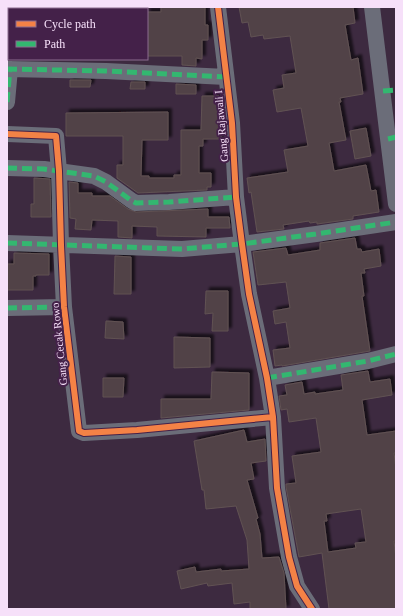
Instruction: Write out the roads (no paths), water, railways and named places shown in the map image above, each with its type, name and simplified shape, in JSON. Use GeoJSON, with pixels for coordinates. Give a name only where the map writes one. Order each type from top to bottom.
{"type":"FeatureCollection","features":[{"type":"Feature","properties":{"kind":"street","name":"Gang Rajawali I"},"geometry":{"type":"LineString","coordinates":[[218,7],[232,123],[236,197],[249,294],[267,378],[273,416],[277,488],[289,557],[297,586],[312,609]]}},
{"type":"Feature","properties":{"kind":"street"},"geometry":{"type":"LineString","coordinates":[[372,7],[389,90],[396,204]]}},
{"type":"Feature","properties":{"kind":"street"},"geometry":{"type":"LineString","coordinates":[[7,102],[9,69],[106,71],[226,77]]}},
{"type":"Feature","properties":{"kind":"street","name":"Gang Cecak Rowo"},"geometry":{"type":"LineString","coordinates":[[7,134],[56,136],[59,171],[64,307],[78,427],[80,432],[87,433],[137,430],[273,416]]}},
{"type":"Feature","properties":{"kind":"street"},"geometry":{"type":"LineString","coordinates":[[7,168],[59,171],[94,176],[106,182],[136,203],[236,197]]}},
{"type":"Feature","properties":{"kind":"street"},"geometry":{"type":"LineString","coordinates":[[7,243],[164,249],[242,244],[396,222]]}},
{"type":"Feature","properties":{"kind":"street"},"geometry":{"type":"LineString","coordinates":[[7,308],[64,307]]}},
{"type":"Feature","properties":{"kind":"street"},"geometry":{"type":"LineString","coordinates":[[267,378],[368,361],[396,354]]}}]}
